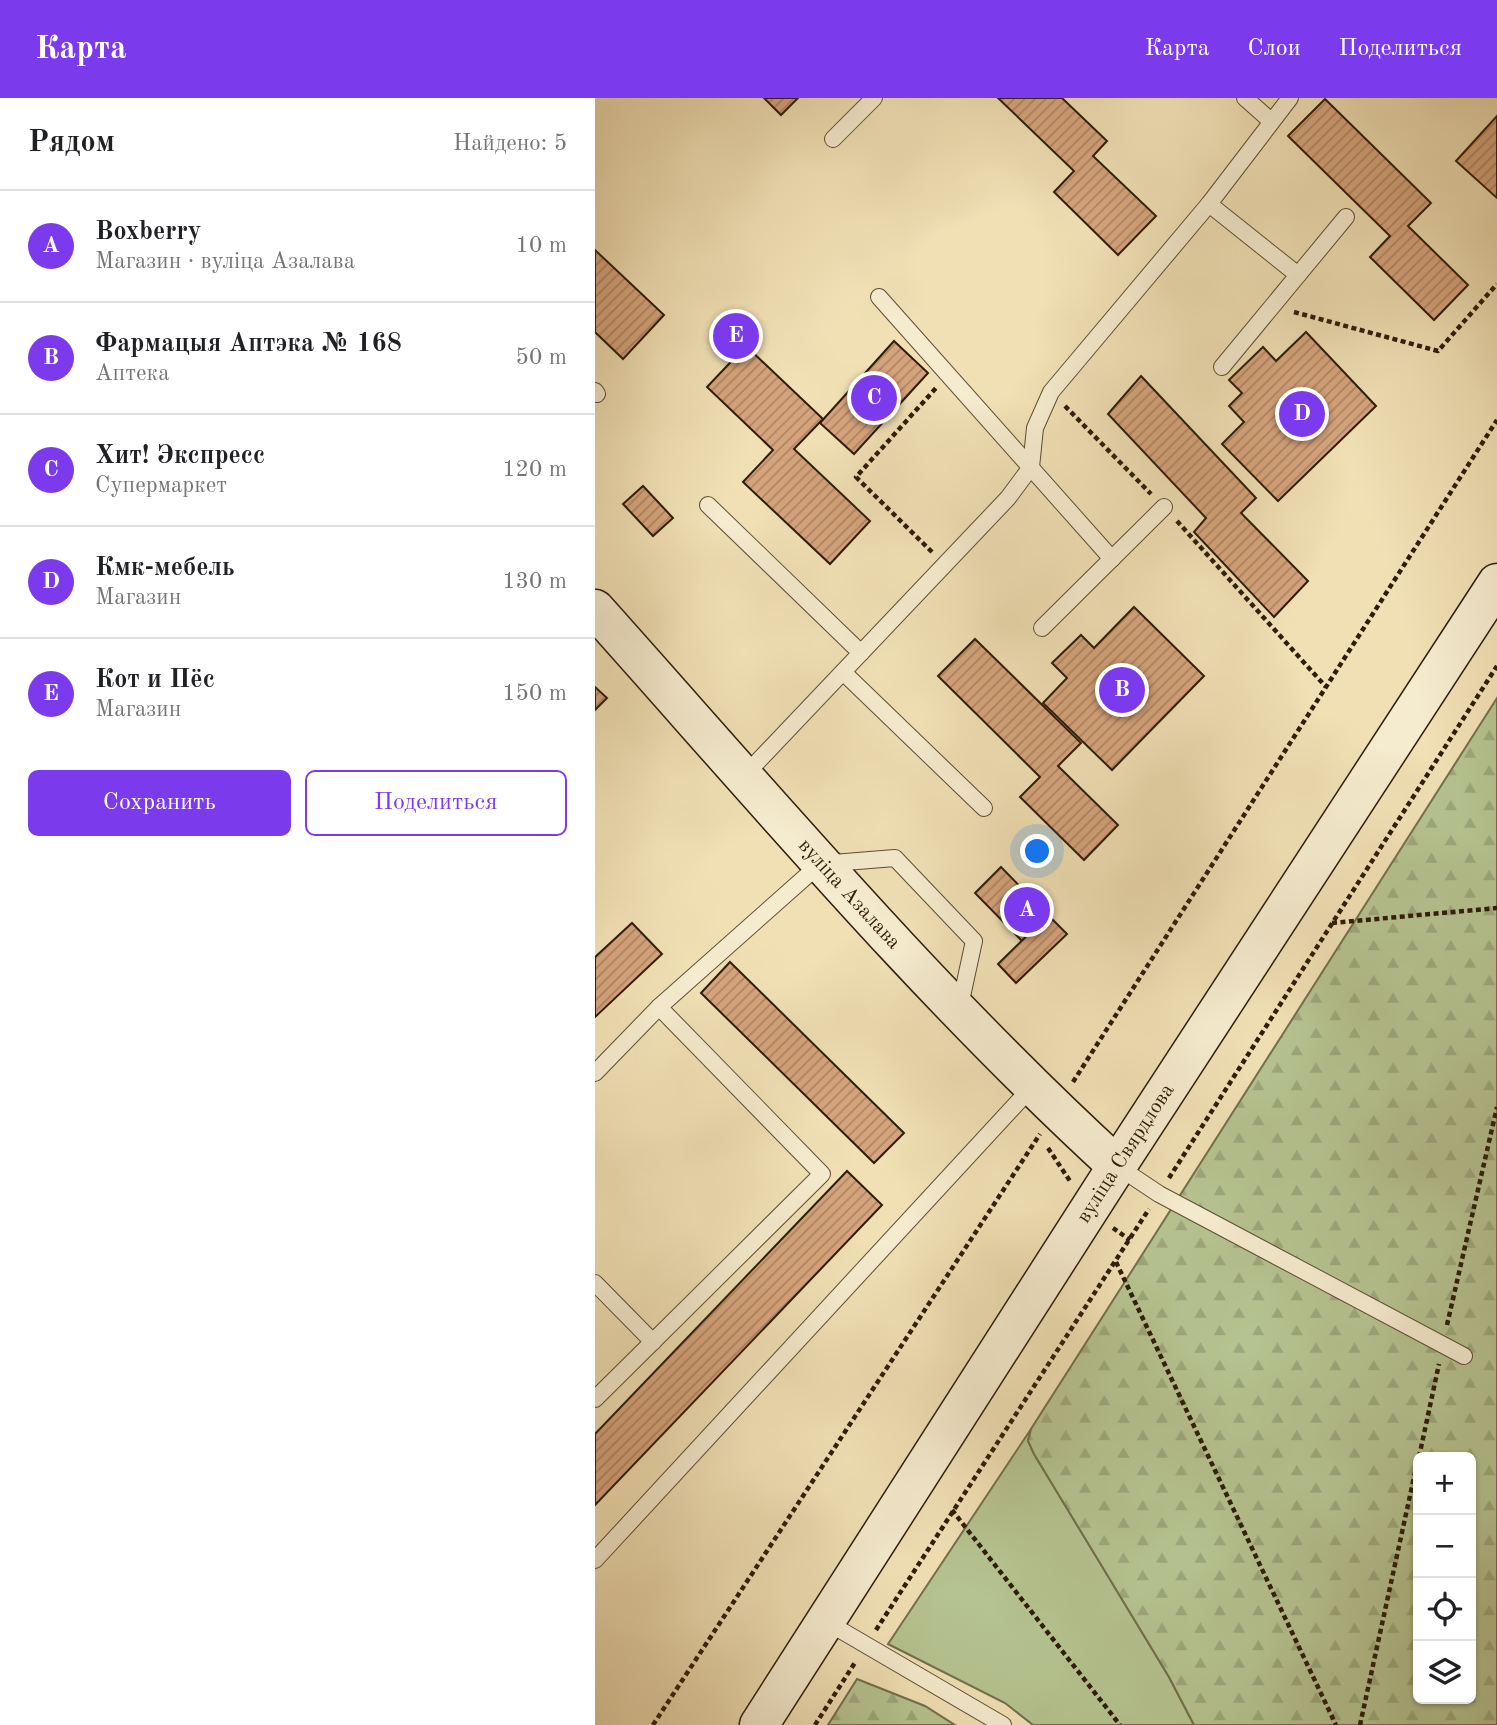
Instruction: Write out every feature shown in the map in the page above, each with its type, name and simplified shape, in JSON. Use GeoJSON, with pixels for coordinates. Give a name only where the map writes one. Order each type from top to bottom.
{"type":"FeatureCollection","features":[{"type":"Feature","properties":{"kind":"main road","name":"вуліца Свярдлова"},"geometry":{"type":"LineString","coordinates":[[759,1725],[1117,1167],[1497,583]]}},
{"type":"Feature","properties":{"kind":"main road","name":"вуліца Азалава"},"geometry":{"type":"LineString","coordinates":[[595,609],[820,864],[1043,1099],[1117,1167]]}},
{"type":"Feature","properties":{"kind":"lane"},"geometry":{"type":"LineString","coordinates":[[833,139],[874,98]]}},
{"type":"Feature","properties":{"kind":"lane"},"geometry":{"type":"LineString","coordinates":[[1245,98],[1271,121]]}},
{"type":"Feature","properties":{"kind":"lane"},"geometry":{"type":"LineString","coordinates":[[744,776],[1008,498],[1031,467],[1035,428],[1051,392],[1209,204],[1290,98]]}},
{"type":"Feature","properties":{"kind":"lane"},"geometry":{"type":"LineString","coordinates":[[1209,204],[1298,275]]}},
{"type":"Feature","properties":{"kind":"lane"},"geometry":{"type":"LineString","coordinates":[[1222,367],[1346,218]]}},
{"type":"Feature","properties":{"kind":"lane"},"geometry":{"type":"LineString","coordinates":[[879,297],[1112,559]]}},
{"type":"Feature","properties":{"kind":"lane"},"geometry":{"type":"LineString","coordinates":[[708,505],[861,653]]}},
{"type":"Feature","properties":{"kind":"lane"},"geometry":{"type":"LineString","coordinates":[[1042,628],[1164,507]]}},
{"type":"Feature","properties":{"kind":"lane"},"geometry":{"type":"LineString","coordinates":[[843,672],[984,808]]}},
{"type":"Feature","properties":{"kind":"lane"},"geometry":{"type":"LineString","coordinates":[[595,1073],[659,1007],[820,864],[895,858],[974,940],[959,1012]]}},
{"type":"Feature","properties":{"kind":"lane"},"geometry":{"type":"LineString","coordinates":[[595,1399],[822,1174],[659,1007]]}},
{"type":"Feature","properties":{"kind":"lane"},"geometry":{"type":"LineString","coordinates":[[595,1560],[1043,1099]]}},
{"type":"Feature","properties":{"kind":"lane"},"geometry":{"type":"LineString","coordinates":[[1117,1167],[1159,1194],[1464,1356]]}},
{"type":"Feature","properties":{"kind":"lane"},"geometry":{"type":"LineString","coordinates":[[595,1283],[653,1342]]}},
{"type":"Feature","properties":{"kind":"lane"},"geometry":{"type":"LineString","coordinates":[[825,1621],[1003,1725]]}},
{"type":"Feature","properties":{"kind":"path"},"geometry":{"type":"LineString","coordinates":[[1273,306],[1439,351],[1497,284]]}},
{"type":"Feature","properties":{"kind":"path"},"geometry":{"type":"LineString","coordinates":[[945,565],[856,477],[948,375]]}},
{"type":"Feature","properties":{"kind":"path"},"geometry":{"type":"LineString","coordinates":[[1051,392],[1164,507],[1326,687]]}},
{"type":"Feature","properties":{"kind":"path"},"geometry":{"type":"LineString","coordinates":[[653,1725],[1043,1099],[1326,687],[1497,420]]}},
{"type":"Feature","properties":{"kind":"path"},"geometry":{"type":"LineString","coordinates":[[1332,923],[1497,908]]}},
{"type":"Feature","properties":{"kind":"path"},"geometry":{"type":"LineString","coordinates":[[1419,1452],[1497,1107]]}},
{"type":"Feature","properties":{"kind":"path"},"geometry":{"type":"LineString","coordinates":[[1116,1261],[1336,1725]]}},
{"type":"Feature","properties":{"kind":"path"},"geometry":{"type":"LineString","coordinates":[[1360,1725],[1413,1481]]}},
{"type":"Feature","properties":{"kind":"path"},"geometry":{"type":"LineString","coordinates":[[952,1510],[1120,1725]]}},
{"type":"Feature","properties":{"kind":"green space"},"geometry":{"type":"Polygon","coordinates":[[[1497,698],[1497,1725],[1194,1725],[1169,1677],[1028,1441],[1031,1429],[1497,698]]]}},
{"type":"Feature","properties":{"kind":"green space"},"geometry":{"type":"Polygon","coordinates":[[[1031,1429],[1028,1441],[1034,1454],[1169,1677],[1194,1725],[1033,1725],[1005,1703],[888,1644],[1031,1429]]]}},
{"type":"Feature","properties":{"kind":"green space"},"geometry":{"type":"Polygon","coordinates":[[[857,1679],[925,1706],[955,1725],[828,1725],[857,1679]]]}},
{"type":"Feature","properties":{"kind":"building"},"geometry":{"type":"Polygon","coordinates":[[[764,98],[798,98],[781,115],[764,98]]]}},
{"type":"Feature","properties":{"kind":"building"},"geometry":{"type":"Polygon","coordinates":[[[998,98],[1062,98],[1107,141],[1093,156],[1156,216],[1118,255],[1054,192],[1074,171],[998,98]]]}},
{"type":"Feature","properties":{"kind":"building"},"geometry":{"type":"Polygon","coordinates":[[[1325,99],[1431,203],[1408,226],[1468,285],[1434,320],[1370,257],[1390,236],[1288,136],[1325,99]]]}},
{"type":"Feature","properties":{"kind":"building"},"geometry":{"type":"Polygon","coordinates":[[[1497,116],[1497,198],[1456,161],[1497,116]]]}},
{"type":"Feature","properties":{"kind":"building"},"geometry":{"type":"Polygon","coordinates":[[[595,250],[664,315],[623,359],[595,332],[595,250]]]}},
{"type":"Feature","properties":{"kind":"building"},"geometry":{"type":"Polygon","coordinates":[[[738,313],[759,332],[734,359],[713,339],[738,313]]]}},
{"type":"Feature","properties":{"kind":"building"},"geometry":{"type":"Polygon","coordinates":[[[1306,332],[1376,406],[1278,501],[1222,444],[1244,422],[1229,406],[1242,393],[1229,380],[1263,347],[1276,361],[1306,332]]]}},
{"type":"Feature","properties":{"kind":"building"},"geometry":{"type":"Polygon","coordinates":[[[894,341],[928,373],[854,454],[820,423],[894,341]]]}},
{"type":"Feature","properties":{"kind":"building"},"geometry":{"type":"Polygon","coordinates":[[[746,346],[823,419],[794,449],[870,521],[830,564],[743,482],[773,450],[707,387],[746,346]]]}},
{"type":"Feature","properties":{"kind":"building"},"geometry":{"type":"Polygon","coordinates":[[[1141,376],[1256,498],[1241,513],[1308,581],[1274,617],[1194,532],[1206,518],[1108,414],[1141,376]]]}},
{"type":"Feature","properties":{"kind":"building"},"geometry":{"type":"Polygon","coordinates":[[[643,486],[673,518],[653,536],[623,504],[643,486]]]}},
{"type":"Feature","properties":{"kind":"building"},"geometry":{"type":"Polygon","coordinates":[[[1134,607],[1204,676],[1112,770],[1043,703],[1067,678],[1052,663],[1081,635],[1094,648],[1134,607]]]}},
{"type":"Feature","properties":{"kind":"building"},"geometry":{"type":"Polygon","coordinates":[[[975,639],[1081,743],[1058,766],[1118,825],[1084,860],[1020,797],[1040,777],[938,676],[975,639]]]}},
{"type":"Feature","properties":{"kind":"building"},"geometry":{"type":"Polygon","coordinates":[[[595,687],[607,698],[595,710],[595,687]]]}},
{"type":"Feature","properties":{"kind":"building"},"geometry":{"type":"Polygon","coordinates":[[[1001,867],[1048,915],[1022,941],[975,893],[1001,867]]]}},
{"type":"Feature","properties":{"kind":"building"},"geometry":{"type":"Polygon","coordinates":[[[1048,915],[1067,934],[1016,983],[998,964],[1048,915]]]}},
{"type":"Feature","properties":{"kind":"building"},"geometry":{"type":"Polygon","coordinates":[[[632,923],[662,954],[595,1017],[595,957],[632,923]]]}},
{"type":"Feature","properties":{"kind":"building"},"geometry":{"type":"Polygon","coordinates":[[[730,962],[904,1133],[874,1163],[701,993],[730,962]]]}},
{"type":"Feature","properties":{"kind":"building"},"geometry":{"type":"Polygon","coordinates":[[[847,1171],[882,1205],[595,1505],[595,1434],[847,1171]]]}},
{"type":"Feature","properties":{"kind":"place","name":"Кот и Пёс"},"geometry":{"type":"Point","coordinates":[736,336]}},
{"type":"Feature","properties":{"kind":"place","name":"Хит! Экспресс"},"geometry":{"type":"Point","coordinates":[874,398]}},
{"type":"Feature","properties":{"kind":"place","name":"Кмк-мебель"},"geometry":{"type":"Point","coordinates":[1302,414]}},
{"type":"Feature","properties":{"kind":"place","name":"Фармацыя Аптэка № 168"},"geometry":{"type":"Point","coordinates":[1122,690]}},
{"type":"Feature","properties":{"kind":"place","name":"Boxberry"},"geometry":{"type":"Point","coordinates":[1027,910]}}]}
